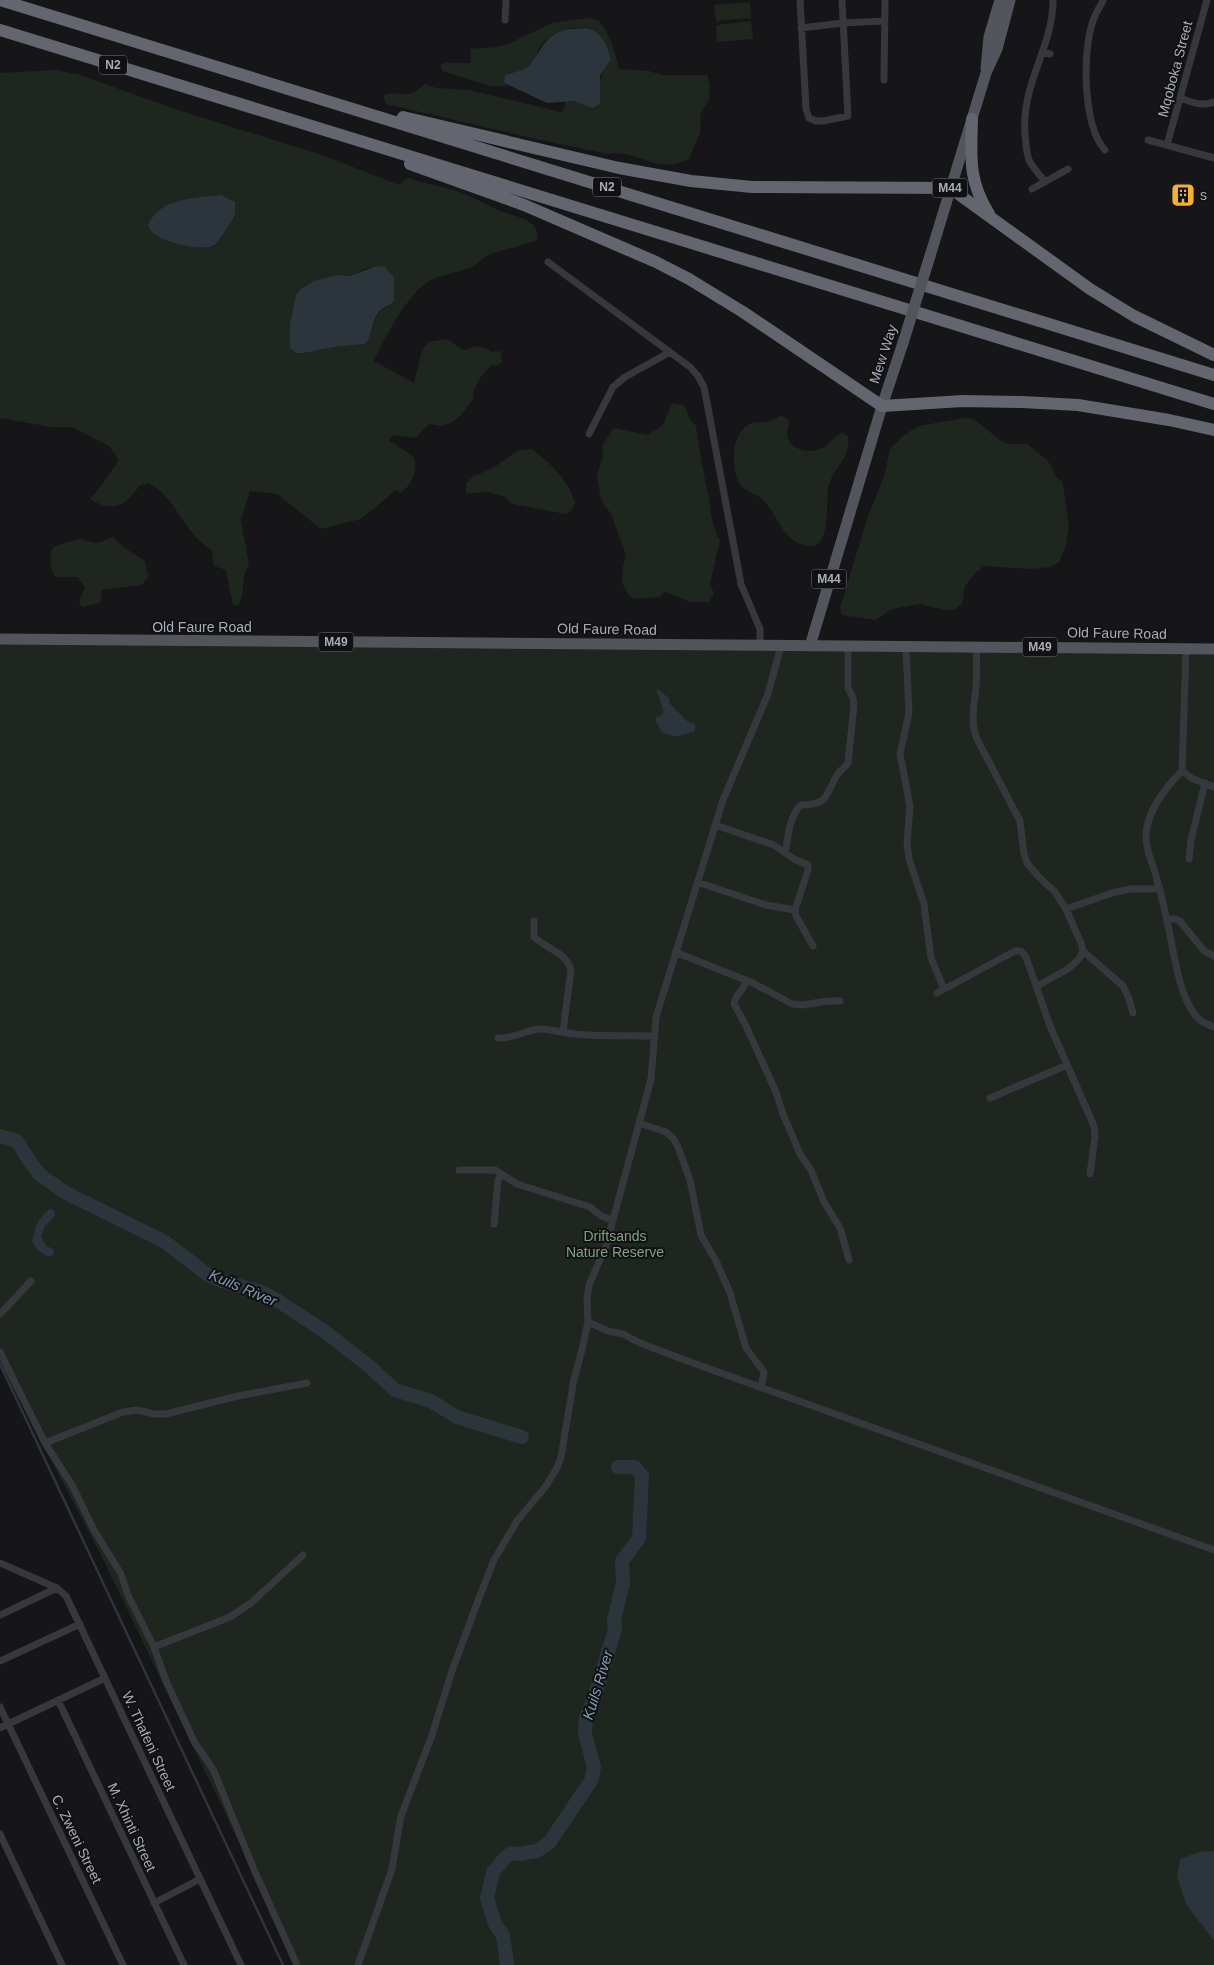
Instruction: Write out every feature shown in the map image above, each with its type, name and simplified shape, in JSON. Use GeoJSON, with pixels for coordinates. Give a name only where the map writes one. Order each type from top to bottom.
{"type":"FeatureCollection","features":[{"type":"Feature","properties":{"kind":"highway","name":"N2"},"geometry":{"type":"LineString","coordinates":[[0,0],[1214,375]]}},
{"type":"Feature","properties":{"kind":"highway","name":"N2"},"geometry":{"type":"LineString","coordinates":[[0,30],[1214,404]]}},
{"type":"Feature","properties":{"kind":"highway"},"geometry":{"type":"LineString","coordinates":[[366,113],[412,119],[619,168],[691,181],[752,187],[950,188],[1097,294],[1134,316],[1214,355]]}},
{"type":"Feature","properties":{"kind":"highway"},"geometry":{"type":"LineString","coordinates":[[972,119],[972,173],[979,196],[992,218]]}},
{"type":"Feature","properties":{"kind":"highway"},"geometry":{"type":"LineString","coordinates":[[320,128],[349,143],[567,223],[656,262],[730,303],[882,406],[963,402],[1022,402],[1078,405],[1169,420],[1214,430]]}},
{"type":"Feature","properties":{"kind":"main road","name":"Mew Way"},"geometry":{"type":"LineString","coordinates":[[986,73],[989,38],[1000,0]]}},
{"type":"Feature","properties":{"kind":"main road","name":"Mew Way"},"geometry":{"type":"LineString","coordinates":[[810,646],[882,406],[986,73],[997,49],[1010,0]]}},
{"type":"Feature","properties":{"kind":"main road","name":"Old Faure Road"},"geometry":{"type":"LineString","coordinates":[[0,639],[1214,649]]}},
{"type":"Feature","properties":{"kind":"street"},"geometry":{"type":"LineString","coordinates":[[505,20],[506,0]]}},
{"type":"Feature","properties":{"kind":"street"},"geometry":{"type":"LineString","coordinates":[[800,0],[807,115],[816,121],[848,116],[842,0]]}},
{"type":"Feature","properties":{"kind":"street"},"geometry":{"type":"LineString","coordinates":[[884,80],[885,0]]}},
{"type":"Feature","properties":{"kind":"street"},"geometry":{"type":"LineString","coordinates":[[1045,182],[1029,160],[1024,115],[1029,88],[1052,17],[1053,0]]}},
{"type":"Feature","properties":{"kind":"street"},"geometry":{"type":"LineString","coordinates":[[1104,0],[1091,26],[1087,57],[1087,80],[1090,120],[1098,142],[1105,150]]}},
{"type":"Feature","properties":{"kind":"street","name":"Mqoboka Street"},"geometry":{"type":"LineString","coordinates":[[1167,146],[1207,0]]}},
{"type":"Feature","properties":{"kind":"street"},"geometry":{"type":"LineString","coordinates":[[801,28],[884,21]]}},
{"type":"Feature","properties":{"kind":"street"},"geometry":{"type":"LineString","coordinates":[[1042,52],[1050,54]]}},
{"type":"Feature","properties":{"kind":"street"},"geometry":{"type":"LineString","coordinates":[[1180,98],[1207,105],[1214,102]]}},
{"type":"Feature","properties":{"kind":"street"},"geometry":{"type":"LineString","coordinates":[[1148,140],[1214,158]]}},
{"type":"Feature","properties":{"kind":"street"},"geometry":{"type":"LineString","coordinates":[[1032,190],[1068,169]]}},
{"type":"Feature","properties":{"kind":"street"},"geometry":{"type":"LineString","coordinates":[[548,262],[690,367],[698,376],[704,387],[741,584],[760,629],[760,646]]}},
{"type":"Feature","properties":{"kind":"street"},"geometry":{"type":"LineString","coordinates":[[589,434],[613,387],[625,377],[670,352]]}},
{"type":"Feature","properties":{"kind":"street"},"geometry":{"type":"LineString","coordinates":[[358,1965],[392,1869],[401,1816],[431,1738],[467,1630],[494,1560],[517,1521],[546,1486],[557,1468],[570,1409],[574,1379],[588,1322],[587,1298],[589,1285],[602,1257],[652,1073],[653,1036],[656,1016],[723,800],[768,694],[781,646]]}},
{"type":"Feature","properties":{"kind":"street"},"geometry":{"type":"LineString","coordinates":[[977,646],[976,686],[972,715],[973,730],[993,773],[1020,821],[1027,863],[1038,877],[1055,892],[1066,909],[1082,943],[1083,951],[1079,959],[1068,969],[1037,986]]}},
{"type":"Feature","properties":{"kind":"street"},"geometry":{"type":"LineString","coordinates":[[785,853],[793,816],[797,808],[800,805],[814,805],[824,800],[837,776],[848,763],[854,705],[848,688],[848,647]]}},
{"type":"Feature","properties":{"kind":"street"},"geometry":{"type":"LineString","coordinates":[[906,647],[909,714],[900,754],[910,806],[908,851],[924,904],[930,958],[944,989]]}},
{"type":"Feature","properties":{"kind":"street"},"geometry":{"type":"LineString","coordinates":[[1186,649],[1182,771],[1186,776],[1214,786]]}},
{"type":"Feature","properties":{"kind":"street"},"geometry":{"type":"LineString","coordinates":[[1182,771],[1157,800],[1149,819],[1146,836],[1167,919],[1174,962],[1195,1015],[1203,1022],[1214,1026]]}},
{"type":"Feature","properties":{"kind":"street"},"geometry":{"type":"LineString","coordinates":[[1189,859],[1191,840],[1205,783]]}},
{"type":"Feature","properties":{"kind":"street"},"geometry":{"type":"LineString","coordinates":[[715,825],[774,845],[808,865],[795,910],[796,916],[813,946]]}},
{"type":"Feature","properties":{"kind":"street"},"geometry":{"type":"LineString","coordinates":[[697,882],[766,905],[795,910]]}},
{"type":"Feature","properties":{"kind":"street"},"geometry":{"type":"LineString","coordinates":[[1066,909],[1112,893],[1130,889],[1160,889]]}},
{"type":"Feature","properties":{"kind":"street"},"geometry":{"type":"LineString","coordinates":[[1167,919],[1180,921],[1204,951],[1214,956]]}},
{"type":"Feature","properties":{"kind":"street"},"geometry":{"type":"LineString","coordinates":[[534,921],[534,937],[565,958],[572,970],[563,1032]]}},
{"type":"Feature","properties":{"kind":"street"},"geometry":{"type":"LineString","coordinates":[[937,993],[1015,951],[1021,951],[1026,957],[1050,1026],[1094,1126],[1095,1137],[1090,1174]]}},
{"type":"Feature","properties":{"kind":"street"},"geometry":{"type":"LineString","coordinates":[[1083,951],[1123,986],[1133,1014]]}},
{"type":"Feature","properties":{"kind":"street"},"geometry":{"type":"LineString","coordinates":[[675,952],[746,981],[792,1004],[802,1005],[840,1001]]}},
{"type":"Feature","properties":{"kind":"street"},"geometry":{"type":"LineString","coordinates":[[746,981],[744,988],[735,997],[734,1004],[746,1024],[774,1087],[800,1154],[811,1170],[824,1202],[840,1228],[849,1260]]}},
{"type":"Feature","properties":{"kind":"street"},"geometry":{"type":"LineString","coordinates":[[498,1038],[519,1036],[534,1030],[576,1034],[653,1036]]}},
{"type":"Feature","properties":{"kind":"street"},"geometry":{"type":"LineString","coordinates":[[990,1098],[1067,1065]]}},
{"type":"Feature","properties":{"kind":"street"},"geometry":{"type":"LineString","coordinates":[[639,1123],[666,1132],[678,1146],[690,1180],[702,1235],[730,1293],[746,1348],[764,1372],[761,1388]]}},
{"type":"Feature","properties":{"kind":"street"},"geometry":{"type":"LineString","coordinates":[[459,1170],[495,1170],[517,1184],[537,1192],[590,1207],[601,1216],[612,1220]]}},
{"type":"Feature","properties":{"kind":"street"},"geometry":{"type":"LineString","coordinates":[[494,1224],[498,1180],[501,1175]]}},
{"type":"Feature","properties":{"kind":"street"},"geometry":{"type":"LineString","coordinates":[[0,1314],[31,1281]]}},
{"type":"Feature","properties":{"kind":"street"},"geometry":{"type":"LineString","coordinates":[[588,1322],[608,1331],[623,1334],[682,1360],[1214,1550]]}},
{"type":"Feature","properties":{"kind":"street"},"geometry":{"type":"LineString","coordinates":[[0,1352],[45,1443],[72,1485],[94,1530],[122,1574],[128,1596],[154,1646],[166,1681],[195,1743],[213,1769],[255,1872],[297,1965]]}},
{"type":"Feature","properties":{"kind":"street"},"geometry":{"type":"LineString","coordinates":[[45,1443],[123,1412],[137,1410],[154,1414],[166,1414],[238,1396],[307,1383]]}},
{"type":"Feature","properties":{"kind":"street"},"geometry":{"type":"LineString","coordinates":[[154,1646],[230,1617],[251,1603],[303,1556]]}},
{"type":"Feature","properties":{"kind":"street","name":"W. Thafeni Street"},"geometry":{"type":"LineString","coordinates":[[0,1563],[57,1588],[66,1596],[241,1965]]}},
{"type":"Feature","properties":{"kind":"street"},"geometry":{"type":"LineString","coordinates":[[0,1615],[57,1588]]}},
{"type":"Feature","properties":{"kind":"street"},"geometry":{"type":"LineString","coordinates":[[0,1661],[80,1624]]}},
{"type":"Feature","properties":{"kind":"street"},"geometry":{"type":"LineString","coordinates":[[0,1728],[105,1678]]}},
{"type":"Feature","properties":{"kind":"street","name":"M. Xhinti Street"},"geometry":{"type":"LineString","coordinates":[[58,1700],[184,1965]]}},
{"type":"Feature","properties":{"kind":"street","name":"C. Zweni Street"},"geometry":{"type":"LineString","coordinates":[[0,1707],[123,1965]]}},
{"type":"Feature","properties":{"kind":"street"},"geometry":{"type":"LineString","coordinates":[[0,1834],[62,1965]]}},
{"type":"Feature","properties":{"kind":"street"},"geometry":{"type":"LineString","coordinates":[[154,1903],[200,1878]]}},
{"type":"Feature","properties":{"kind":"green space"},"geometry":{"type":"Polygon","coordinates":[[[750,2],[751,18],[716,21],[714,5],[750,2]]]}},
{"type":"Feature","properties":{"kind":"green space"},"geometry":{"type":"Polygon","coordinates":[[[588,18],[598,20],[606,31],[614,49],[619,69],[649,71],[662,75],[707,75],[710,86],[709,100],[701,112],[700,133],[689,159],[666,165],[619,153],[608,154],[536,139],[386,104],[383,96],[393,93],[412,93],[424,84],[436,88],[469,90],[561,112],[566,101],[578,102],[592,108],[599,105],[602,72],[609,62],[590,28],[569,29],[550,37],[540,47],[530,64],[504,83],[507,86],[490,86],[445,72],[442,70],[441,65],[444,63],[471,63],[470,49],[496,47],[510,43],[552,23],[588,18]]]}},
{"type":"Feature","properties":{"kind":"green space"},"geometry":{"type":"Polygon","coordinates":[[[751,21],[753,39],[717,42],[716,25],[751,21]]]}},
{"type":"Feature","properties":{"kind":"green space"},"geometry":{"type":"Polygon","coordinates":[[[56,70],[80,75],[178,110],[325,156],[399,185],[409,178],[454,190],[500,211],[526,220],[536,228],[536,241],[490,254],[472,267],[435,278],[426,283],[416,292],[399,314],[379,351],[374,361],[414,383],[422,350],[429,342],[447,339],[461,349],[466,350],[474,346],[486,348],[491,352],[500,351],[502,362],[498,365],[492,365],[480,378],[474,390],[473,399],[461,415],[451,423],[441,426],[429,424],[416,438],[393,435],[389,440],[414,457],[415,468],[413,477],[409,485],[401,493],[396,490],[361,519],[321,529],[277,494],[250,491],[241,520],[249,565],[244,575],[242,596],[238,605],[233,605],[226,570],[214,566],[212,551],[194,535],[172,503],[155,487],[148,483],[139,486],[124,503],[118,505],[105,506],[90,499],[119,460],[109,446],[72,427],[51,427],[0,418],[0,73],[56,70]],[[176,201],[151,218],[213,247],[235,216],[176,201]],[[370,267],[349,276],[341,275],[304,353],[365,344],[379,313],[389,306],[370,267]]]}},
{"type":"Feature","properties":{"kind":"green space"},"geometry":{"type":"Polygon","coordinates":[[[672,403],[684,405],[691,421],[696,426],[712,520],[720,540],[710,583],[714,594],[709,602],[690,602],[665,592],[659,597],[635,599],[629,596],[622,583],[626,555],[611,514],[601,500],[597,475],[603,458],[602,446],[614,428],[648,435],[663,425],[672,403]]]}},
{"type":"Feature","properties":{"kind":"green space"},"geometry":{"type":"Polygon","coordinates":[[[781,416],[789,421],[788,439],[796,447],[803,450],[818,450],[838,435],[843,433],[848,436],[847,450],[828,488],[827,517],[822,539],[814,546],[800,544],[787,535],[764,501],[742,487],[735,473],[735,447],[740,432],[752,423],[771,421],[781,416]]]}},
{"type":"Feature","properties":{"kind":"green space"},"geometry":{"type":"Polygon","coordinates":[[[965,418],[974,419],[1001,441],[1009,444],[1027,444],[1048,461],[1056,476],[1063,483],[1069,528],[1066,546],[1059,562],[1050,567],[1032,569],[984,566],[976,572],[965,586],[962,604],[954,610],[945,610],[919,604],[892,609],[876,620],[842,615],[840,608],[867,519],[884,476],[890,449],[903,436],[918,426],[965,418]]]}},
{"type":"Feature","properties":{"kind":"green space"},"geometry":{"type":"Polygon","coordinates":[[[532,449],[552,466],[563,479],[575,503],[571,511],[565,514],[513,504],[505,497],[487,492],[466,494],[466,483],[474,476],[493,468],[517,451],[532,449]]]}},
{"type":"Feature","properties":{"kind":"green space"},"geometry":{"type":"Polygon","coordinates":[[[113,537],[123,547],[145,561],[148,576],[142,585],[102,590],[100,603],[82,607],[79,601],[85,588],[78,577],[55,577],[50,563],[53,547],[81,538],[97,543],[113,537]]]}},
{"type":"Feature","properties":{"kind":"green space","name":"Driftsands Nature Reserve"},"geometry":{"type":"Polygon","coordinates":[[[0,643],[1214,650],[1214,1965],[298,1965],[103,1559],[0,1363],[0,643]]]}},
{"type":"Feature","properties":{"kind":"shaded area"},"geometry":{"type":"Polygon","coordinates":[[[586,28],[600,36],[606,44],[611,59],[600,75],[599,105],[592,108],[574,101],[547,103],[504,83],[505,75],[527,67],[553,35],[565,30],[586,28]]]}},
{"type":"Feature","properties":{"kind":"shaded area"},"geometry":{"type":"Polygon","coordinates":[[[221,195],[235,202],[235,214],[215,245],[192,247],[182,245],[157,236],[148,225],[161,209],[170,204],[190,198],[221,195]]]}},
{"type":"Feature","properties":{"kind":"shaded area"},"geometry":{"type":"Polygon","coordinates":[[[377,266],[385,267],[394,278],[394,301],[378,313],[365,344],[304,353],[296,353],[290,348],[290,325],[296,295],[301,289],[314,281],[338,275],[349,276],[377,266]]]}},
{"type":"Feature","properties":{"kind":"shaded area"},"geometry":{"type":"Polygon","coordinates":[[[657,689],[669,698],[670,704],[688,722],[695,724],[695,731],[678,736],[661,731],[655,719],[664,712],[657,689]]]}},
{"type":"Feature","properties":{"kind":"shaded area"},"geometry":{"type":"Polygon","coordinates":[[[50,1209],[54,1210],[55,1216],[45,1226],[41,1237],[46,1246],[54,1249],[54,1254],[49,1257],[38,1251],[32,1242],[38,1223],[50,1209]]]}},
{"type":"Feature","properties":{"kind":"shaded area"},"geometry":{"type":"Polygon","coordinates":[[[1214,1851],[1214,1941],[1186,1904],[1177,1876],[1180,1859],[1199,1852],[1214,1851]]]}},
{"type":"Feature","properties":{"kind":"waterway","name":"Kuils River"},"geometry":{"type":"LineString","coordinates":[[0,1136],[17,1141],[40,1175],[66,1193],[165,1242],[208,1275],[225,1282],[259,1291],[275,1299],[324,1331],[369,1366],[395,1390],[431,1401],[457,1417],[522,1437]]}},
{"type":"Feature","properties":{"kind":"waterway"},"geometry":{"type":"LineString","coordinates":[[0,1364],[283,1965]]}},
{"type":"Feature","properties":{"kind":"waterway","name":"Kuils River"},"geometry":{"type":"LineString","coordinates":[[507,1965],[503,1935],[495,1924],[487,1898],[493,1872],[511,1853],[519,1854],[537,1851],[549,1843],[592,1779],[594,1767],[585,1734],[586,1717],[594,1699],[615,1629],[614,1620],[623,1583],[622,1561],[639,1538],[642,1476],[635,1467],[618,1467]]}},
{"type":"Feature","properties":{"kind":"place","name":"s"},"geometry":{"type":"Point","coordinates":[1183,195]}}]}
